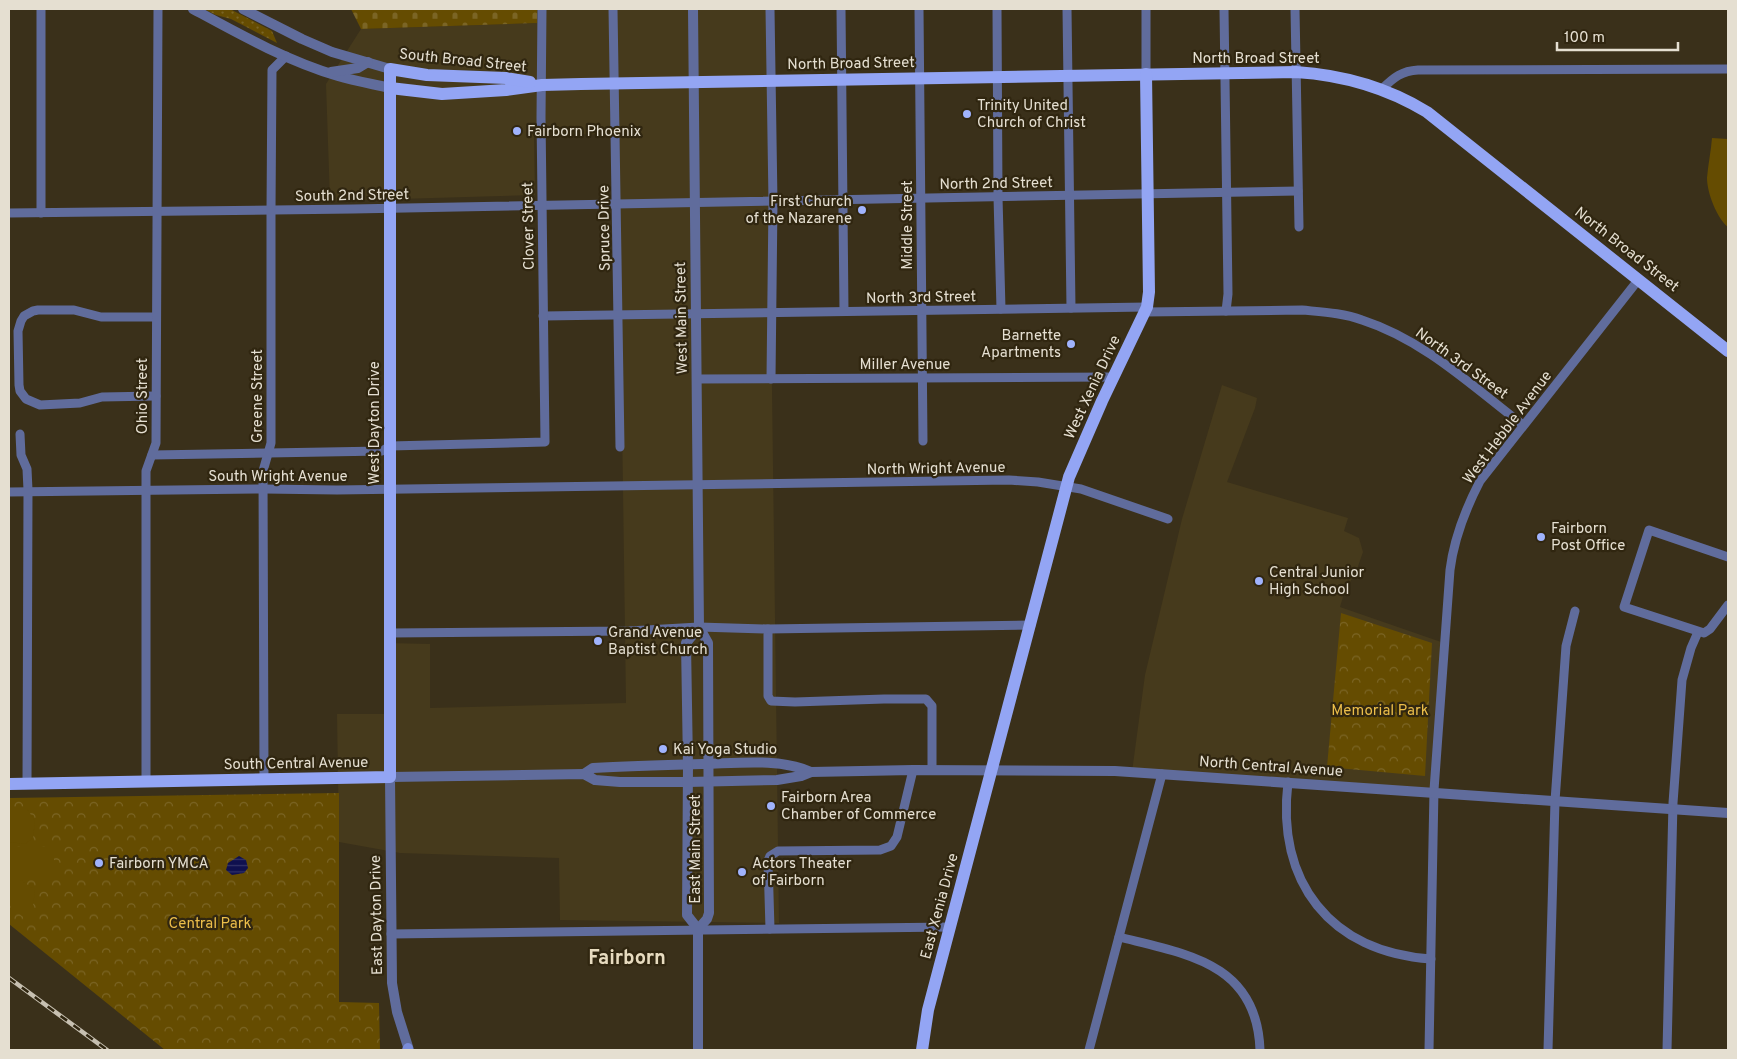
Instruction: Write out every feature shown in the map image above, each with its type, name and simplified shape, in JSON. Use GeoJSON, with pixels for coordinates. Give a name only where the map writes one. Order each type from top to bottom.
{"type":"FeatureCollection","features":[{"type":"Feature","properties":{"kind":"main road","name":"South Broad Street"},"geometry":{"type":"LineString","coordinates":[[390,69],[427,75],[506,78],[542,85]]}},
{"type":"Feature","properties":{"kind":"main road","name":"West Dayton Drive"},"geometry":{"type":"LineString","coordinates":[[390,69],[390,777]]}},
{"type":"Feature","properties":{"kind":"main road","name":"North Broad Street"},"geometry":{"type":"LineString","coordinates":[[694,82],[1296,72],[1344,78],[1382,89],[1413,104],[1439,121],[1728,350]]}},
{"type":"Feature","properties":{"kind":"main road","name":"West Xenia Drive"},"geometry":{"type":"LineString","coordinates":[[992,771],[1071,471],[1146,309],[1149,292],[1146,74]]}},
{"type":"Feature","properties":{"kind":"main road","name":"South Broad Street"},"geometry":{"type":"LineString","coordinates":[[390,88],[442,94],[506,90],[542,85],[694,82]]}},
{"type":"Feature","properties":{"kind":"main road","name":"East Xenia Drive"},"geometry":{"type":"LineString","coordinates":[[922,1050],[928,1010],[992,771]]}},
{"type":"Feature","properties":{"kind":"main road","name":"South Central Avenue"},"geometry":{"type":"LineString","coordinates":[[9,784],[390,777]]}},
{"type":"Feature","properties":{"kind":"street"},"geometry":{"type":"LineString","coordinates":[[41,9],[41,213]]}},
{"type":"Feature","properties":{"kind":"street","name":"Ohio Street"},"geometry":{"type":"LineString","coordinates":[[146,782],[146,466],[156,444],[158,9]]}},
{"type":"Feature","properties":{"kind":"street","name":"South Broad Street"},"geometry":{"type":"LineString","coordinates":[[193,9],[236,33],[286,56],[327,72],[390,88]]}},
{"type":"Feature","properties":{"kind":"street","name":"South Broad Street"},"geometry":{"type":"LineString","coordinates":[[243,9],[332,52],[390,69]]}},
{"type":"Feature","properties":{"kind":"street","name":"Clover Street"},"geometry":{"type":"LineString","coordinates":[[390,446],[545,442],[542,9]]}},
{"type":"Feature","properties":{"kind":"street","name":"Spruce Drive"},"geometry":{"type":"LineString","coordinates":[[613,9],[620,447]]}},
{"type":"Feature","properties":{"kind":"street","name":"West Main Street"},"geometry":{"type":"LineString","coordinates":[[693,9],[699,628],[708,643],[710,764]]}},
{"type":"Feature","properties":{"kind":"street"},"geometry":{"type":"LineString","coordinates":[[770,9],[773,202],[771,379]]}},
{"type":"Feature","properties":{"kind":"street"},"geometry":{"type":"LineString","coordinates":[[841,9],[844,312]]}},
{"type":"Feature","properties":{"kind":"street","name":"Middle Street"},"geometry":{"type":"LineString","coordinates":[[919,9],[923,441]]}},
{"type":"Feature","properties":{"kind":"street"},"geometry":{"type":"LineString","coordinates":[[997,9],[998,197],[1001,309]]}},
{"type":"Feature","properties":{"kind":"street"},"geometry":{"type":"LineString","coordinates":[[1067,9],[1071,308]]}},
{"type":"Feature","properties":{"kind":"street","name":"West Xenia Drive"},"geometry":{"type":"LineString","coordinates":[[1146,9],[1146,74]]}},
{"type":"Feature","properties":{"kind":"street"},"geometry":{"type":"LineString","coordinates":[[1224,9],[1228,294],[1226,311]]}},
{"type":"Feature","properties":{"kind":"street"},"geometry":{"type":"LineString","coordinates":[[1295,9],[1299,228]]}},
{"type":"Feature","properties":{"kind":"street","name":"Greene Street"},"geometry":{"type":"LineString","coordinates":[[264,780],[264,467],[271,442],[272,70],[286,56]]}},
{"type":"Feature","properties":{"kind":"street"},"geometry":{"type":"LineString","coordinates":[[327,72],[358,68],[368,62]]}},
{"type":"Feature","properties":{"kind":"street"},"geometry":{"type":"LineString","coordinates":[[1382,89],[1398,74],[1418,70],[1728,69]]}},
{"type":"Feature","properties":{"kind":"street","name":"North 2nd Street"},"geometry":{"type":"LineString","coordinates":[[695,203],[1298,192]]}},
{"type":"Feature","properties":{"kind":"street","name":"South 2nd Street"},"geometry":{"type":"LineString","coordinates":[[9,214],[695,203]]}},
{"type":"Feature","properties":{"kind":"street","name":"West Hebble Avenue"},"geometry":{"type":"LineString","coordinates":[[1429,1050],[1435,781],[1450,570],[1455,542],[1464,514],[1480,481],[1638,279]]}},
{"type":"Feature","properties":{"kind":"street","name":"North 3rd Street"},"geometry":{"type":"LineString","coordinates":[[543,316],[1071,308],[1226,311],[1302,310],[1326,312],[1362,319],[1387,329],[1430,353],[1522,426]]}},
{"type":"Feature","properties":{"kind":"street"},"geometry":{"type":"LineString","coordinates":[[156,317],[101,317],[74,310],[33,311],[24,316],[19,326],[18,363],[20,391],[26,400],[35,404],[80,403],[102,397],[156,396]]}},
{"type":"Feature","properties":{"kind":"street","name":"Miller Avenue"},"geometry":{"type":"LineString","coordinates":[[697,379],[1114,377]]}},
{"type":"Feature","properties":{"kind":"street"},"geometry":{"type":"LineString","coordinates":[[20,434],[21,455],[27,469],[26,783]]}},
{"type":"Feature","properties":{"kind":"street"},"geometry":{"type":"LineString","coordinates":[[152,455],[269,454],[382,450],[390,446]]}},
{"type":"Feature","properties":{"kind":"street","name":"North Wright Avenue"},"geometry":{"type":"LineString","coordinates":[[698,485],[1009,480],[1038,482],[1081,489],[1168,519]]}},
{"type":"Feature","properties":{"kind":"street","name":"South Wright Avenue"},"geometry":{"type":"LineString","coordinates":[[9,492],[698,485]]}},
{"type":"Feature","properties":{"kind":"street"},"geometry":{"type":"LineString","coordinates":[[1728,557],[1649,530],[1624,607],[1704,633],[1710,629],[1728,605]]}},
{"type":"Feature","properties":{"kind":"street"},"geometry":{"type":"LineString","coordinates":[[1548,1050],[1555,801],[1566,646],[1575,611]]}},
{"type":"Feature","properties":{"kind":"street"},"geometry":{"type":"LineString","coordinates":[[390,633],[1031,625]]}},
{"type":"Feature","properties":{"kind":"street"},"geometry":{"type":"LineString","coordinates":[[688,764],[686,644],[699,628]]}},
{"type":"Feature","properties":{"kind":"street"},"geometry":{"type":"LineString","coordinates":[[768,628],[768,696],[770,701],[778,703],[926,699],[932,706],[932,770]]}},
{"type":"Feature","properties":{"kind":"street"},"geometry":{"type":"LineString","coordinates":[[1667,1050],[1674,809],[1682,680],[1691,648],[1698,632]]}},
{"type":"Feature","properties":{"kind":"street","name":"North Central Avenue"},"geometry":{"type":"LineString","coordinates":[[688,764],[779,764],[800,767],[811,772]]}},
{"type":"Feature","properties":{"kind":"street","name":"East Main Street"},"geometry":{"type":"LineString","coordinates":[[688,764],[687,915],[698,930],[698,1050]]}},
{"type":"Feature","properties":{"kind":"street","name":"South Central Avenue"},"geometry":{"type":"LineString","coordinates":[[584,774],[593,768],[688,764]]}},
{"type":"Feature","properties":{"kind":"street","name":"East Main Street"},"geometry":{"type":"LineString","coordinates":[[698,930],[707,919],[709,913],[710,764]]}},
{"type":"Feature","properties":{"kind":"street"},"geometry":{"type":"LineString","coordinates":[[770,929],[768,861],[770,856],[778,850],[880,850],[888,848],[896,837],[913,770]]}},
{"type":"Feature","properties":{"kind":"street","name":"North Central Avenue"},"geometry":{"type":"LineString","coordinates":[[688,782],[777,780],[801,776],[811,772],[1065,770],[1288,782],[1728,813]]}},
{"type":"Feature","properties":{"kind":"street","name":"South Central Avenue"},"geometry":{"type":"LineString","coordinates":[[390,777],[584,774],[594,780],[688,782]]}},
{"type":"Feature","properties":{"kind":"street"},"geometry":{"type":"LineString","coordinates":[[1089,1050],[1162,774]]}},
{"type":"Feature","properties":{"kind":"street","name":"East Dayton Drive"},"geometry":{"type":"LineString","coordinates":[[390,777],[392,984],[397,1012],[408,1050]]}},
{"type":"Feature","properties":{"kind":"street"},"geometry":{"type":"LineString","coordinates":[[1288,782],[1285,816],[1290,850],[1301,880],[1317,905],[1338,927],[1365,944],[1396,955],[1431,959]]}},
{"type":"Feature","properties":{"kind":"street"},"geometry":{"type":"LineString","coordinates":[[391,934],[950,927]]}},
{"type":"Feature","properties":{"kind":"street"},"geometry":{"type":"LineString","coordinates":[[1119,937],[1196,957],[1224,973],[1240,989],[1252,1010],[1258,1030],[1260,1050]]}},
{"type":"Feature","properties":{"kind":"shaded area"},"geometry":{"type":"Polygon","coordinates":[[[537,9],[767,9],[779,923],[560,920],[559,858],[400,853],[339,842],[337,714],[385,714],[386,643],[430,644],[430,708],[626,703],[618,134],[534,135],[535,195],[330,201],[326,84],[361,29],[537,23],[537,9]]]}},
{"type":"Feature","properties":{"kind":"shaded area","name":"Central Junior High School"},"geometry":{"type":"Polygon","coordinates":[[[1222,385],[1257,398],[1227,482],[1348,518],[1344,531],[1359,538],[1363,552],[1356,572],[1345,590],[1340,607],[1444,643],[1436,793],[1132,772],[1145,675],[1182,519],[1222,385]]]}},
{"type":"Feature","properties":{"kind":"shaded area"},"geometry":{"type":"Polygon","coordinates":[[[239,856],[246,860],[248,868],[244,873],[232,875],[226,870],[228,863],[239,856]]]}},
{"type":"Feature","properties":{"kind":"green space"},"geometry":{"type":"Polygon","coordinates":[[[204,9],[230,9],[272,31],[277,43],[231,19],[204,9]]]}},
{"type":"Feature","properties":{"kind":"green space"},"geometry":{"type":"Polygon","coordinates":[[[351,9],[537,9],[537,23],[361,29],[351,9]]]}},
{"type":"Feature","properties":{"kind":"green space"},"geometry":{"type":"Polygon","coordinates":[[[1712,138],[1728,139],[1728,227],[1717,211],[1707,184],[1712,138]]]}},
{"type":"Feature","properties":{"kind":"green space","name":"Memorial Park"},"geometry":{"type":"Polygon","coordinates":[[[1341,613],[1432,643],[1425,776],[1327,767],[1341,613]]]}},
{"type":"Feature","properties":{"kind":"green space","name":"Central Park"},"geometry":{"type":"Polygon","coordinates":[[[339,793],[339,1002],[379,1003],[380,1050],[165,1050],[9,924],[9,798],[339,793]]]}},
{"type":"Feature","properties":{"kind":"green space"},"geometry":{"type":"Polygon","coordinates":[[[9,809],[27,809],[35,821],[33,838],[25,844],[9,842],[9,809]]]}},
{"type":"Feature","properties":{"kind":"green space"},"geometry":{"type":"Polygon","coordinates":[[[9,847],[54,847],[54,875],[9,875],[9,847]]]}},
{"type":"Feature","properties":{"kind":"green space"},"geometry":{"type":"Polygon","coordinates":[[[18,878],[35,890],[33,906],[22,916],[9,904],[9,884],[18,878]]]}},
{"type":"Feature","properties":{"kind":"railway"},"geometry":{"type":"LineString","coordinates":[[9,978],[107,1050]]}},
{"type":"Feature","properties":{"kind":"place","name":"Trinity United Church of Christ"},"geometry":{"type":"Point","coordinates":[967,114]}},
{"type":"Feature","properties":{"kind":"place","name":"Fairborn Phoenix"},"geometry":{"type":"Point","coordinates":[517,131]}},
{"type":"Feature","properties":{"kind":"place","name":"First Church of the Nazarene"},"geometry":{"type":"Point","coordinates":[862,210]}},
{"type":"Feature","properties":{"kind":"place","name":"Barnette Apartments"},"geometry":{"type":"Point","coordinates":[1071,344]}},
{"type":"Feature","properties":{"kind":"place","name":"Fairborn Post Office"},"geometry":{"type":"Point","coordinates":[1541,537]}},
{"type":"Feature","properties":{"kind":"place","name":"Central Junior High School"},"geometry":{"type":"Point","coordinates":[1259,581]}},
{"type":"Feature","properties":{"kind":"place","name":"Grand Avenue Baptist Church"},"geometry":{"type":"Point","coordinates":[598,641]}},
{"type":"Feature","properties":{"kind":"place","name":"Kai Yoga Studio"},"geometry":{"type":"Point","coordinates":[663,749]}},
{"type":"Feature","properties":{"kind":"place","name":"Fairborn Area Chamber of Commerce"},"geometry":{"type":"Point","coordinates":[771,806]}},
{"type":"Feature","properties":{"kind":"place","name":"Fairborn YMCA"},"geometry":{"type":"Point","coordinates":[99,863]}},
{"type":"Feature","properties":{"kind":"place","name":"Actors Theater of Fairborn"},"geometry":{"type":"Point","coordinates":[742,872]}},
{"type":"Feature","properties":{"kind":"district","name":"Fairborn"},"geometry":{"type":"Point","coordinates":[627,957]}}]}
